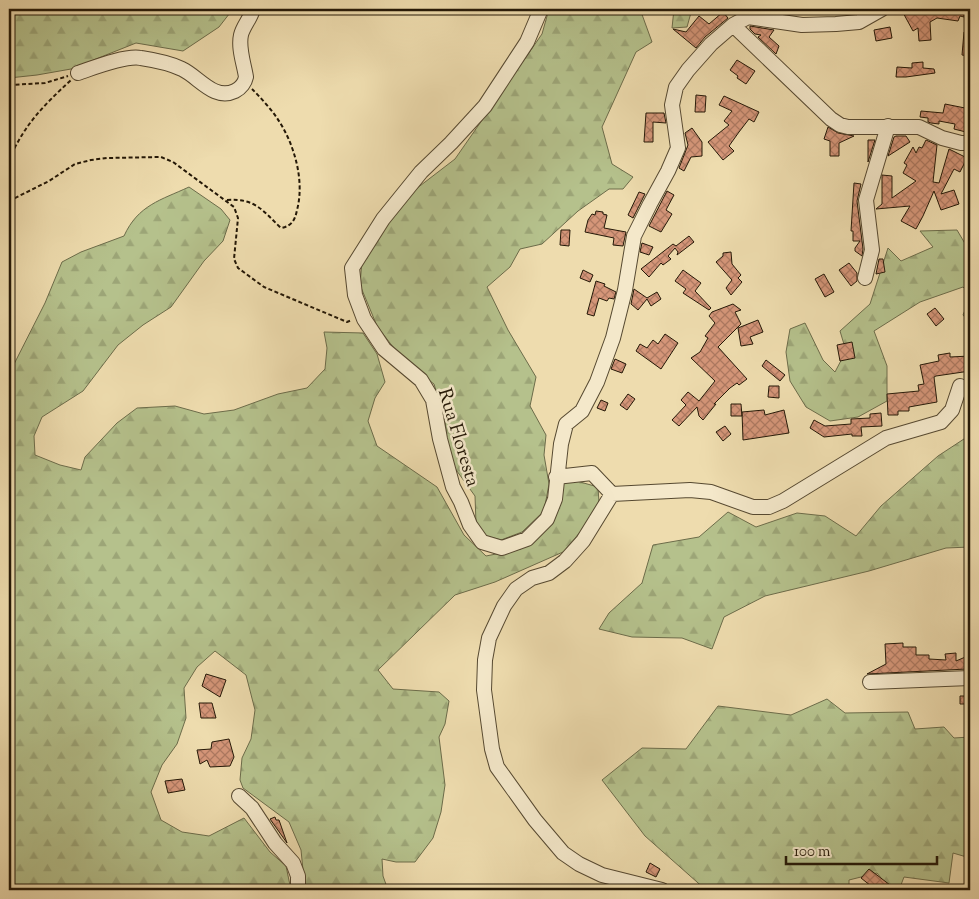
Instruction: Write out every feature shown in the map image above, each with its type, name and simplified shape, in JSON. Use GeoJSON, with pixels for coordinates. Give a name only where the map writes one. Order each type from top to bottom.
{"type":"FeatureCollection","features":[{"type":"Feature","properties":{"kind":"street"},"geometry":{"type":"LineString","coordinates":[[78,73],[115,61],[139,57],[181,68],[197,77],[215,93],[226,94],[236,91],[245,82],[246,76],[240,44],[241,34],[253,9]]}},
{"type":"Feature","properties":{"kind":"street","name":"Rua Floresta"},"geometry":{"type":"LineString","coordinates":[[541,9],[527,42],[485,106],[421,172],[383,218],[352,268],[355,295],[364,319],[384,349],[421,380],[433,400],[440,440],[453,487],[470,525],[482,542],[502,548],[527,539],[547,519],[555,499],[556,477],[566,424],[582,411],[597,382],[613,338],[625,290],[634,236],[678,148],[672,105],[676,87],[711,44],[733,25],[748,17],[802,25],[859,22],[882,9]]}},
{"type":"Feature","properties":{"kind":"street"},"geometry":{"type":"LineString","coordinates":[[733,25],[831,119],[840,125],[848,127],[919,127],[942,138],[961,143],[970,143]]}},
{"type":"Feature","properties":{"kind":"street"},"geometry":{"type":"LineString","coordinates":[[865,278],[872,250],[866,200],[888,126]]}},
{"type":"Feature","properties":{"kind":"street"},"geometry":{"type":"LineString","coordinates":[[556,477],[592,473],[612,494],[690,490],[711,492],[753,507],[769,508],[783,502],[886,438],[941,422],[952,410],[960,386]]}},
{"type":"Feature","properties":{"kind":"street"},"geometry":{"type":"LineString","coordinates":[[612,494],[583,541],[565,561],[549,573],[532,578],[516,589],[504,606],[489,638],[485,660],[484,690],[492,749],[497,767],[534,820],[564,853],[579,864],[602,875],[662,890]]}},
{"type":"Feature","properties":{"kind":"street"},"geometry":{"type":"LineString","coordinates":[[870,682],[970,678]]}},
{"type":"Feature","properties":{"kind":"street"},"geometry":{"type":"LineString","coordinates":[[239,796],[252,808],[275,843],[293,863],[298,876],[298,890]]}},
{"type":"Feature","properties":{"kind":"path"},"geometry":{"type":"LineString","coordinates":[[9,85],[45,83],[78,73]]}},
{"type":"Feature","properties":{"kind":"path"},"geometry":{"type":"LineString","coordinates":[[9,160],[18,139],[33,118],[78,73]]}},
{"type":"Feature","properties":{"kind":"path"},"geometry":{"type":"LineString","coordinates":[[226,200],[240,199],[256,205],[281,228],[295,220],[298,205],[300,188],[298,171],[289,142],[277,119],[245,82]]}},
{"type":"Feature","properties":{"kind":"path"},"geometry":{"type":"LineString","coordinates":[[9,201],[75,164],[107,158],[161,157],[173,162],[234,207],[238,218],[234,259],[238,268],[249,277],[264,287],[347,322],[354,320],[360,310]]}},
{"type":"Feature","properties":{"kind":"green space"},"geometry":{"type":"Polygon","coordinates":[[[9,9],[233,9],[219,27],[183,51],[136,43],[71,69],[9,78],[9,9]]]}},
{"type":"Feature","properties":{"kind":"green space"},"geometry":{"type":"Polygon","coordinates":[[[549,9],[640,9],[652,42],[636,52],[602,127],[612,164],[633,177],[623,189],[609,189],[578,211],[542,244],[520,249],[510,267],[487,287],[508,330],[536,377],[530,406],[546,435],[544,455],[549,484],[544,511],[522,532],[501,540],[486,536],[476,523],[475,496],[454,467],[448,453],[445,420],[434,384],[403,360],[377,326],[360,285],[362,261],[376,239],[412,192],[455,159],[542,34],[549,9]]]}},
{"type":"Feature","properties":{"kind":"green space"},"geometry":{"type":"Polygon","coordinates":[[[674,9],[692,9],[687,27],[672,28],[674,9]]]}},
{"type":"Feature","properties":{"kind":"green space"},"geometry":{"type":"Polygon","coordinates":[[[189,187],[221,209],[230,220],[223,241],[204,261],[171,307],[143,325],[118,345],[83,391],[42,417],[34,436],[35,455],[60,465],[81,470],[85,457],[117,423],[137,408],[175,406],[204,414],[234,410],[278,394],[307,388],[325,369],[327,348],[324,332],[363,333],[377,354],[385,382],[375,398],[368,421],[377,446],[437,487],[464,535],[486,556],[521,549],[551,522],[561,485],[573,480],[598,487],[599,503],[588,523],[563,552],[495,582],[455,595],[378,670],[393,689],[439,692],[449,701],[445,724],[439,737],[445,785],[441,812],[433,838],[415,862],[396,862],[382,859],[383,876],[388,890],[305,890],[301,850],[289,822],[243,788],[240,780],[242,758],[251,739],[255,710],[246,675],[215,651],[197,667],[184,688],[186,718],[177,744],[162,765],[151,792],[161,820],[182,832],[209,836],[244,818],[270,852],[286,866],[291,890],[9,890],[9,374],[45,303],[62,262],[81,252],[124,236],[136,217],[143,210],[189,187]]]}},
{"type":"Feature","properties":{"kind":"green space"},"geometry":{"type":"Polygon","coordinates":[[[957,230],[970,252],[970,294],[963,287],[920,302],[874,331],[887,366],[887,401],[858,417],[830,421],[806,407],[790,381],[786,352],[790,329],[805,323],[823,360],[835,372],[846,351],[840,331],[870,304],[888,248],[901,261],[933,247],[920,231],[957,230]]]}},
{"type":"Feature","properties":{"kind":"green space"},"geometry":{"type":"Polygon","coordinates":[[[970,298],[970,323],[963,315],[970,298]]]}},
{"type":"Feature","properties":{"kind":"green space"},"geometry":{"type":"Polygon","coordinates":[[[970,435],[970,547],[946,548],[869,571],[765,596],[724,617],[712,649],[682,638],[632,637],[599,629],[609,613],[642,583],[653,545],[699,537],[728,512],[756,527],[797,513],[825,516],[856,536],[881,506],[938,456],[970,435]]]}},
{"type":"Feature","properties":{"kind":"green space"},"geometry":{"type":"Polygon","coordinates":[[[827,699],[845,713],[908,712],[915,729],[944,727],[954,738],[970,737],[970,858],[953,853],[949,883],[904,877],[899,890],[891,890],[877,873],[849,880],[849,890],[706,890],[645,836],[602,780],[642,748],[686,749],[718,706],[791,715],[827,699]]]}},
{"type":"Feature","properties":{"kind":"building"},"geometry":{"type":"Polygon","coordinates":[[[901,9],[921,9],[925,12],[930,9],[965,9],[964,17],[960,16],[958,21],[937,18],[930,22],[931,40],[919,41],[918,28],[913,31],[901,9]]]}},
{"type":"Feature","properties":{"kind":"building"},"geometry":{"type":"Polygon","coordinates":[[[723,12],[728,18],[705,37],[696,48],[673,29],[686,32],[699,16],[709,24],[723,12]]]}},
{"type":"Feature","properties":{"kind":"building"},"geometry":{"type":"Polygon","coordinates":[[[750,26],[774,30],[769,37],[779,46],[776,54],[758,37],[761,35],[755,34],[750,29],[750,26]]]}},
{"type":"Feature","properties":{"kind":"building"},"geometry":{"type":"Polygon","coordinates":[[[890,27],[892,38],[876,41],[874,30],[890,27]]]}},
{"type":"Feature","properties":{"kind":"building"},"geometry":{"type":"Polygon","coordinates":[[[964,32],[970,32],[970,56],[962,55],[964,32]]]}},
{"type":"Feature","properties":{"kind":"building"},"geometry":{"type":"Polygon","coordinates":[[[737,60],[755,71],[746,84],[730,70],[737,60]]]}},
{"type":"Feature","properties":{"kind":"building"},"geometry":{"type":"Polygon","coordinates":[[[923,62],[923,68],[934,69],[935,73],[896,77],[897,67],[912,68],[912,63],[923,62]]]}},
{"type":"Feature","properties":{"kind":"building"},"geometry":{"type":"Polygon","coordinates":[[[696,95],[706,96],[705,112],[695,112],[696,95]]]}},
{"type":"Feature","properties":{"kind":"building"},"geometry":{"type":"Polygon","coordinates":[[[724,96],[759,112],[754,122],[749,119],[739,132],[729,146],[734,151],[723,160],[708,142],[729,125],[724,121],[732,111],[719,105],[724,96]]]}},
{"type":"Feature","properties":{"kind":"building"},"geometry":{"type":"Polygon","coordinates":[[[945,104],[970,109],[966,132],[954,129],[955,124],[939,121],[939,124],[931,123],[928,122],[928,118],[920,117],[921,111],[943,113],[945,104]]]}},
{"type":"Feature","properties":{"kind":"building"},"geometry":{"type":"Polygon","coordinates":[[[646,113],[664,113],[666,123],[653,122],[653,142],[644,142],[646,113]]]}},
{"type":"Feature","properties":{"kind":"building"},"geometry":{"type":"Polygon","coordinates":[[[828,127],[838,133],[854,136],[839,143],[839,156],[830,156],[830,141],[824,139],[828,127]]]}},
{"type":"Feature","properties":{"kind":"building"},"geometry":{"type":"Polygon","coordinates":[[[692,128],[702,142],[702,156],[691,157],[684,171],[679,168],[688,145],[685,133],[692,128]]]}},
{"type":"Feature","properties":{"kind":"building"},"geometry":{"type":"Polygon","coordinates":[[[906,136],[910,142],[888,156],[894,137],[906,136]]]}},
{"type":"Feature","properties":{"kind":"building"},"geometry":{"type":"Polygon","coordinates":[[[868,140],[875,140],[868,162],[868,140]]]}},
{"type":"Feature","properties":{"kind":"building"},"geometry":{"type":"Polygon","coordinates":[[[926,140],[937,145],[933,182],[939,183],[949,149],[967,158],[960,172],[954,169],[941,194],[954,190],[959,204],[941,210],[934,191],[916,229],[901,221],[910,206],[876,209],[882,204],[882,175],[892,176],[892,198],[916,181],[903,173],[907,165],[904,163],[913,147],[916,153],[919,147],[922,148],[926,140]]]}},
{"type":"Feature","properties":{"kind":"building"},"geometry":{"type":"Polygon","coordinates":[[[854,183],[861,184],[857,201],[863,249],[862,256],[855,251],[860,241],[853,241],[853,231],[851,231],[854,183]]]}},
{"type":"Feature","properties":{"kind":"building"},"geometry":{"type":"Polygon","coordinates":[[[667,191],[674,195],[666,210],[672,214],[661,232],[649,226],[667,191]]]}},
{"type":"Feature","properties":{"kind":"building"},"geometry":{"type":"Polygon","coordinates":[[[639,192],[645,194],[633,218],[628,215],[639,192]]]}},
{"type":"Feature","properties":{"kind":"building"},"geometry":{"type":"Polygon","coordinates":[[[596,211],[607,215],[604,228],[626,232],[623,246],[613,245],[614,238],[585,232],[588,220],[592,214],[595,215],[596,211]]]}},
{"type":"Feature","properties":{"kind":"building"},"geometry":{"type":"Polygon","coordinates":[[[561,230],[570,230],[569,246],[560,245],[561,230]]]}},
{"type":"Feature","properties":{"kind":"building"},"geometry":{"type":"Polygon","coordinates":[[[689,236],[694,242],[677,255],[678,252],[675,248],[668,256],[671,259],[663,265],[661,263],[649,277],[641,269],[673,244],[676,246],[689,236]]]}},
{"type":"Feature","properties":{"kind":"building"},"geometry":{"type":"Polygon","coordinates":[[[642,243],[653,247],[649,255],[640,252],[642,243]]]}},
{"type":"Feature","properties":{"kind":"building"},"geometry":{"type":"Polygon","coordinates":[[[731,252],[732,264],[741,275],[738,278],[742,282],[731,295],[726,288],[732,280],[716,262],[723,256],[723,253],[731,252]]]}},
{"type":"Feature","properties":{"kind":"building"},"geometry":{"type":"Polygon","coordinates":[[[879,259],[883,259],[885,272],[876,274],[879,259]]]}},
{"type":"Feature","properties":{"kind":"building"},"geometry":{"type":"Polygon","coordinates":[[[849,263],[857,273],[857,281],[851,286],[839,270],[849,263]]]}},
{"type":"Feature","properties":{"kind":"building"},"geometry":{"type":"Polygon","coordinates":[[[583,270],[593,275],[590,282],[580,278],[583,270]]]}},
{"type":"Feature","properties":{"kind":"building"},"geometry":{"type":"Polygon","coordinates":[[[683,270],[701,283],[695,291],[711,308],[709,310],[683,293],[686,289],[675,281],[683,270]]]}},
{"type":"Feature","properties":{"kind":"building"},"geometry":{"type":"Polygon","coordinates":[[[824,274],[834,292],[825,297],[815,279],[824,274]]]}},
{"type":"Feature","properties":{"kind":"building"},"geometry":{"type":"Polygon","coordinates":[[[596,281],[605,284],[604,286],[616,292],[614,299],[609,298],[607,301],[599,298],[594,316],[587,314],[596,281]]]}},
{"type":"Feature","properties":{"kind":"building"},"geometry":{"type":"Polygon","coordinates":[[[634,289],[647,298],[657,292],[661,299],[651,306],[647,299],[638,310],[631,304],[634,289]]]}},
{"type":"Feature","properties":{"kind":"building"},"geometry":{"type":"Polygon","coordinates":[[[733,304],[741,310],[735,312],[741,324],[718,347],[747,379],[739,385],[737,383],[730,388],[714,404],[716,404],[703,420],[699,416],[697,407],[679,426],[672,420],[686,405],[681,400],[688,392],[699,401],[715,381],[691,358],[700,352],[708,338],[705,336],[715,323],[709,316],[712,312],[733,304]]]}},
{"type":"Feature","properties":{"kind":"building"},"geometry":{"type":"Polygon","coordinates":[[[935,308],[944,319],[936,326],[927,314],[935,308]]]}},
{"type":"Feature","properties":{"kind":"building"},"geometry":{"type":"Polygon","coordinates":[[[758,320],[763,332],[750,337],[753,344],[741,346],[738,328],[758,320]]]}},
{"type":"Feature","properties":{"kind":"building"},"geometry":{"type":"Polygon","coordinates":[[[665,334],[678,343],[661,369],[636,351],[640,344],[647,348],[653,340],[658,344],[665,334]]]}},
{"type":"Feature","properties":{"kind":"building"},"geometry":{"type":"Polygon","coordinates":[[[852,342],[855,358],[840,361],[837,345],[852,342]]]}},
{"type":"Feature","properties":{"kind":"building"},"geometry":{"type":"Polygon","coordinates":[[[950,353],[950,357],[970,356],[970,371],[934,377],[937,402],[909,407],[909,411],[898,411],[898,415],[888,415],[887,394],[919,391],[918,385],[924,384],[920,365],[939,361],[938,355],[950,353]]]}},
{"type":"Feature","properties":{"kind":"building"},"geometry":{"type":"Polygon","coordinates":[[[615,359],[626,364],[622,373],[611,369],[615,359]]]}},
{"type":"Feature","properties":{"kind":"building"},"geometry":{"type":"Polygon","coordinates":[[[766,360],[785,375],[780,381],[762,366],[766,360]]]}},
{"type":"Feature","properties":{"kind":"building"},"geometry":{"type":"Polygon","coordinates":[[[769,386],[779,386],[779,398],[768,397],[769,386]]]}},
{"type":"Feature","properties":{"kind":"building"},"geometry":{"type":"Polygon","coordinates":[[[628,394],[635,399],[627,410],[620,405],[628,394]]]}},
{"type":"Feature","properties":{"kind":"building"},"geometry":{"type":"Polygon","coordinates":[[[601,400],[608,403],[605,411],[597,408],[601,400]]]}},
{"type":"Feature","properties":{"kind":"building"},"geometry":{"type":"Polygon","coordinates":[[[731,404],[741,404],[742,416],[731,416],[731,404]]]}},
{"type":"Feature","properties":{"kind":"building"},"geometry":{"type":"Polygon","coordinates":[[[764,410],[765,415],[784,410],[789,433],[743,440],[742,412],[764,410]]]}},
{"type":"Feature","properties":{"kind":"building"},"geometry":{"type":"Polygon","coordinates":[[[881,413],[882,426],[861,427],[862,436],[852,436],[852,434],[824,437],[810,428],[814,420],[825,426],[851,424],[851,419],[870,418],[870,414],[881,413]]]}},
{"type":"Feature","properties":{"kind":"building"},"geometry":{"type":"Polygon","coordinates":[[[725,426],[731,434],[723,441],[716,432],[725,426]]]}},
{"type":"Feature","properties":{"kind":"building"},"geometry":{"type":"Polygon","coordinates":[[[903,643],[903,647],[916,647],[916,655],[929,655],[929,659],[946,660],[945,654],[956,653],[956,661],[970,655],[970,667],[967,669],[867,674],[886,664],[885,644],[903,643]]]}},
{"type":"Feature","properties":{"kind":"building"},"geometry":{"type":"Polygon","coordinates":[[[206,674],[226,680],[220,697],[202,686],[206,674]]]}},
{"type":"Feature","properties":{"kind":"building"},"geometry":{"type":"Polygon","coordinates":[[[960,696],[969,696],[969,704],[960,704],[960,696]]]}},
{"type":"Feature","properties":{"kind":"building"},"geometry":{"type":"Polygon","coordinates":[[[199,703],[212,703],[216,718],[201,718],[199,703]]]}},
{"type":"Feature","properties":{"kind":"building"},"geometry":{"type":"Polygon","coordinates":[[[229,739],[234,757],[230,766],[210,767],[207,760],[200,764],[197,750],[211,749],[212,742],[229,739]]]}},
{"type":"Feature","properties":{"kind":"building"},"geometry":{"type":"Polygon","coordinates":[[[182,779],[185,790],[168,793],[165,781],[182,779]]]}},
{"type":"Feature","properties":{"kind":"building"},"geometry":{"type":"Polygon","coordinates":[[[275,817],[276,820],[279,820],[287,843],[270,819],[275,817]]]}},
{"type":"Feature","properties":{"kind":"building"},"geometry":{"type":"Polygon","coordinates":[[[650,863],[660,869],[656,877],[646,872],[650,863]]]}},
{"type":"Feature","properties":{"kind":"building"},"geometry":{"type":"Polygon","coordinates":[[[869,869],[890,885],[886,890],[876,890],[861,878],[869,869]]]}}]}
